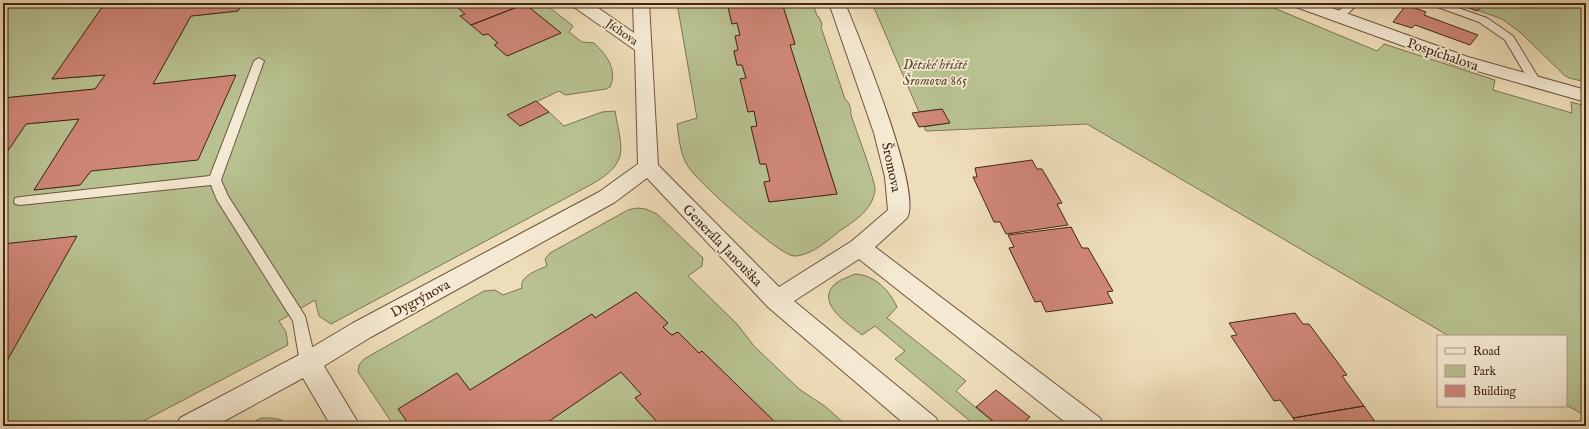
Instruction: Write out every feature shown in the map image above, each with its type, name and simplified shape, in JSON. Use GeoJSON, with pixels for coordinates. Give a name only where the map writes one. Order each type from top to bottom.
{"type":"FeatureCollection","features":[{"type":"Feature","properties":{"kind":"street","name":"Jíchova"},"geometry":{"type":"LineString","coordinates":[[580,3],[644,48]]}},
{"type":"Feature","properties":{"kind":"street"},"geometry":{"type":"LineString","coordinates":[[641,3],[648,167]]}},
{"type":"Feature","properties":{"kind":"street","name":"Šromova"},"geometry":{"type":"LineString","coordinates":[[777,300],[860,247],[899,213],[896,177],[884,133],[856,50],[837,3]]}},
{"type":"Feature","properties":{"kind":"street","name":"Pospíchalova"},"geometry":{"type":"LineString","coordinates":[[1302,3],[1462,61],[1586,96]]}},
{"type":"Feature","properties":{"kind":"street","name":"Generála Janouška"},"geometry":{"type":"LineString","coordinates":[[648,167],[777,300],[926,426]]}},
{"type":"Feature","properties":{"kind":"street","name":"Dygrýnova"},"geometry":{"type":"LineString","coordinates":[[190,426],[308,363],[362,330],[607,197],[648,167]]}},
{"type":"Feature","properties":{"kind":"street"},"geometry":{"type":"LineString","coordinates":[[860,247],[1090,426]]}},
{"type":"Feature","properties":{"kind":"street"},"geometry":{"type":"LineString","coordinates":[[308,363],[346,426]]}},
{"type":"Feature","properties":{"kind":"lane"},"geometry":{"type":"LineString","coordinates":[[1338,17],[1354,3]]}},
{"type":"Feature","properties":{"kind":"lane"},"geometry":{"type":"LineString","coordinates":[[1435,3],[1483,20],[1509,38],[1535,82]]}},
{"type":"Feature","properties":{"kind":"lane"},"geometry":{"type":"LineString","coordinates":[[259,61],[215,180],[222,198],[300,320],[308,363]]}},
{"type":"Feature","properties":{"kind":"lane"},"geometry":{"type":"LineString","coordinates":[[20,201],[215,180]]}},
{"type":"Feature","properties":{"kind":"green space"},"geometry":{"type":"Polygon","coordinates":[[[3,3],[105,3],[52,79],[105,75],[95,89],[3,98],[3,3]]]}},
{"type":"Feature","properties":{"kind":"green space"},"geometry":{"type":"Polygon","coordinates":[[[242,3],[446,3],[451,7],[455,5],[465,14],[461,16],[483,35],[488,34],[498,43],[495,45],[507,56],[561,33],[524,3],[544,3],[573,26],[569,32],[582,42],[594,43],[603,52],[612,69],[612,81],[610,87],[606,89],[565,95],[559,91],[509,115],[549,112],[564,126],[602,112],[615,111],[621,144],[621,152],[618,160],[614,168],[594,183],[331,324],[319,316],[315,300],[279,321],[286,332],[288,345],[134,426],[3,426],[3,368],[76,237],[3,244],[3,158],[26,124],[79,119],[34,190],[80,185],[91,171],[235,75],[153,84],[191,16],[238,11],[242,3]]]}},
{"type":"Feature","properties":{"kind":"green space"},"geometry":{"type":"Polygon","coordinates":[[[677,3],[727,3],[732,24],[737,23],[740,35],[738,50],[734,51],[737,65],[742,65],[746,78],[748,112],[754,111],[757,126],[751,127],[760,164],[766,164],[770,181],[764,182],[769,202],[837,194],[790,45],[795,44],[782,3],[813,3],[817,16],[822,24],[821,27],[845,99],[850,106],[851,115],[869,166],[875,190],[871,203],[863,213],[825,243],[813,250],[794,256],[786,253],[738,216],[693,173],[687,165],[681,150],[677,124],[697,118],[677,3]]]}},
{"type":"Feature","properties":{"kind":"green space","name":"Dětské hřiště Šromova 865"},"geometry":{"type":"Polygon","coordinates":[[[872,3],[1262,3],[1377,51],[1384,44],[1495,80],[1493,90],[1572,113],[1571,102],[1586,106],[1586,416],[1567,406],[1567,335],[1447,335],[1087,124],[926,131],[924,127],[949,123],[942,109],[919,112],[872,3]]]}},
{"type":"Feature","properties":{"kind":"green space"},"geometry":{"type":"Polygon","coordinates":[[[1485,3],[1582,3],[1586,5],[1586,82],[1569,78],[1564,75],[1521,33],[1502,19],[1477,10],[1485,3]]]}},
{"type":"Feature","properties":{"kind":"green space"},"geometry":{"type":"Polygon","coordinates":[[[637,208],[646,209],[657,214],[703,258],[702,266],[688,276],[737,324],[754,346],[799,389],[826,407],[847,426],[779,426],[702,351],[699,353],[678,332],[672,335],[663,327],[668,323],[636,292],[595,318],[592,314],[470,390],[457,373],[399,409],[410,426],[394,426],[358,372],[359,365],[364,359],[484,291],[495,290],[503,295],[522,288],[523,280],[526,277],[547,266],[545,259],[550,253],[628,210],[637,208]]]}},
{"type":"Feature","properties":{"kind":"green space"},"geometry":{"type":"Polygon","coordinates":[[[855,274],[875,280],[885,289],[897,307],[887,318],[966,381],[956,391],[998,426],[976,426],[895,359],[905,351],[875,326],[862,335],[836,313],[831,306],[829,299],[830,291],[837,282],[855,274]]]}},
{"type":"Feature","properties":{"kind":"green space"},"geometry":{"type":"Polygon","coordinates":[[[621,372],[641,394],[635,398],[661,426],[542,426],[621,372]]]}},
{"type":"Feature","properties":{"kind":"green space"},"geometry":{"type":"Polygon","coordinates":[[[261,418],[280,420],[289,426],[246,426],[261,418]]]}},
{"type":"Feature","properties":{"kind":"building"},"geometry":{"type":"Polygon","coordinates":[[[105,3],[242,3],[238,11],[191,16],[153,84],[236,75],[198,160],[91,171],[80,185],[34,190],[79,119],[26,124],[3,158],[3,98],[95,89],[105,75],[52,79],[105,3]]]}},
{"type":"Feature","properties":{"kind":"building"},"geometry":{"type":"Polygon","coordinates":[[[446,3],[525,4],[471,25],[460,16],[465,14],[455,5],[451,7],[446,3]]]}},
{"type":"Feature","properties":{"kind":"building"},"geometry":{"type":"Polygon","coordinates":[[[727,3],[782,3],[795,44],[790,45],[837,194],[769,202],[764,182],[770,181],[766,164],[760,164],[751,127],[757,126],[754,111],[748,112],[740,79],[746,78],[742,65],[737,65],[734,51],[738,50],[735,36],[740,35],[737,23],[732,24],[727,3]]]}},
{"type":"Feature","properties":{"kind":"building"},"geometry":{"type":"Polygon","coordinates":[[[1456,3],[1486,3],[1477,11],[1456,3]]]}},
{"type":"Feature","properties":{"kind":"building"},"geometry":{"type":"Polygon","coordinates":[[[525,4],[561,33],[507,56],[494,45],[498,43],[488,34],[483,35],[471,25],[525,4]]]}},
{"type":"Feature","properties":{"kind":"building"},"geometry":{"type":"Polygon","coordinates":[[[1406,5],[1426,12],[1424,15],[1478,35],[1470,45],[1415,25],[1412,28],[1393,22],[1406,5]]]}},
{"type":"Feature","properties":{"kind":"building"},"geometry":{"type":"Polygon","coordinates":[[[536,101],[549,112],[520,126],[507,115],[536,101]]]}},
{"type":"Feature","properties":{"kind":"building"},"geometry":{"type":"Polygon","coordinates":[[[942,109],[950,123],[919,127],[912,113],[942,109]]]}},
{"type":"Feature","properties":{"kind":"building"},"geometry":{"type":"Polygon","coordinates":[[[1032,160],[1037,169],[1042,169],[1062,203],[1057,204],[1068,225],[1006,234],[1000,222],[994,222],[973,177],[977,177],[975,168],[1032,160]]]}},
{"type":"Feature","properties":{"kind":"building"},"geometry":{"type":"Polygon","coordinates":[[[1071,227],[1082,248],[1088,248],[1113,291],[1107,292],[1113,303],[1046,312],[1041,301],[1035,302],[1009,248],[1014,247],[1008,235],[1071,227]]]}},
{"type":"Feature","properties":{"kind":"building"},"geometry":{"type":"Polygon","coordinates":[[[77,236],[3,368],[3,244],[77,236]]]}},
{"type":"Feature","properties":{"kind":"building"},"geometry":{"type":"Polygon","coordinates":[[[636,292],[668,323],[663,327],[670,334],[672,335],[678,332],[699,353],[702,351],[779,426],[661,426],[635,398],[641,394],[621,372],[542,426],[410,426],[398,409],[457,373],[470,390],[592,314],[595,318],[636,292]]]}},
{"type":"Feature","properties":{"kind":"building"},"geometry":{"type":"Polygon","coordinates":[[[1295,313],[1303,324],[1309,324],[1347,375],[1342,376],[1364,406],[1293,418],[1280,400],[1274,401],[1231,336],[1237,335],[1229,323],[1295,313]]]}},
{"type":"Feature","properties":{"kind":"building"},"geometry":{"type":"Polygon","coordinates":[[[996,390],[1030,417],[1020,426],[999,426],[976,407],[996,390]]]}},
{"type":"Feature","properties":{"kind":"building"},"geometry":{"type":"Polygon","coordinates":[[[1364,406],[1378,426],[1298,426],[1293,418],[1364,406]]]}}]}
